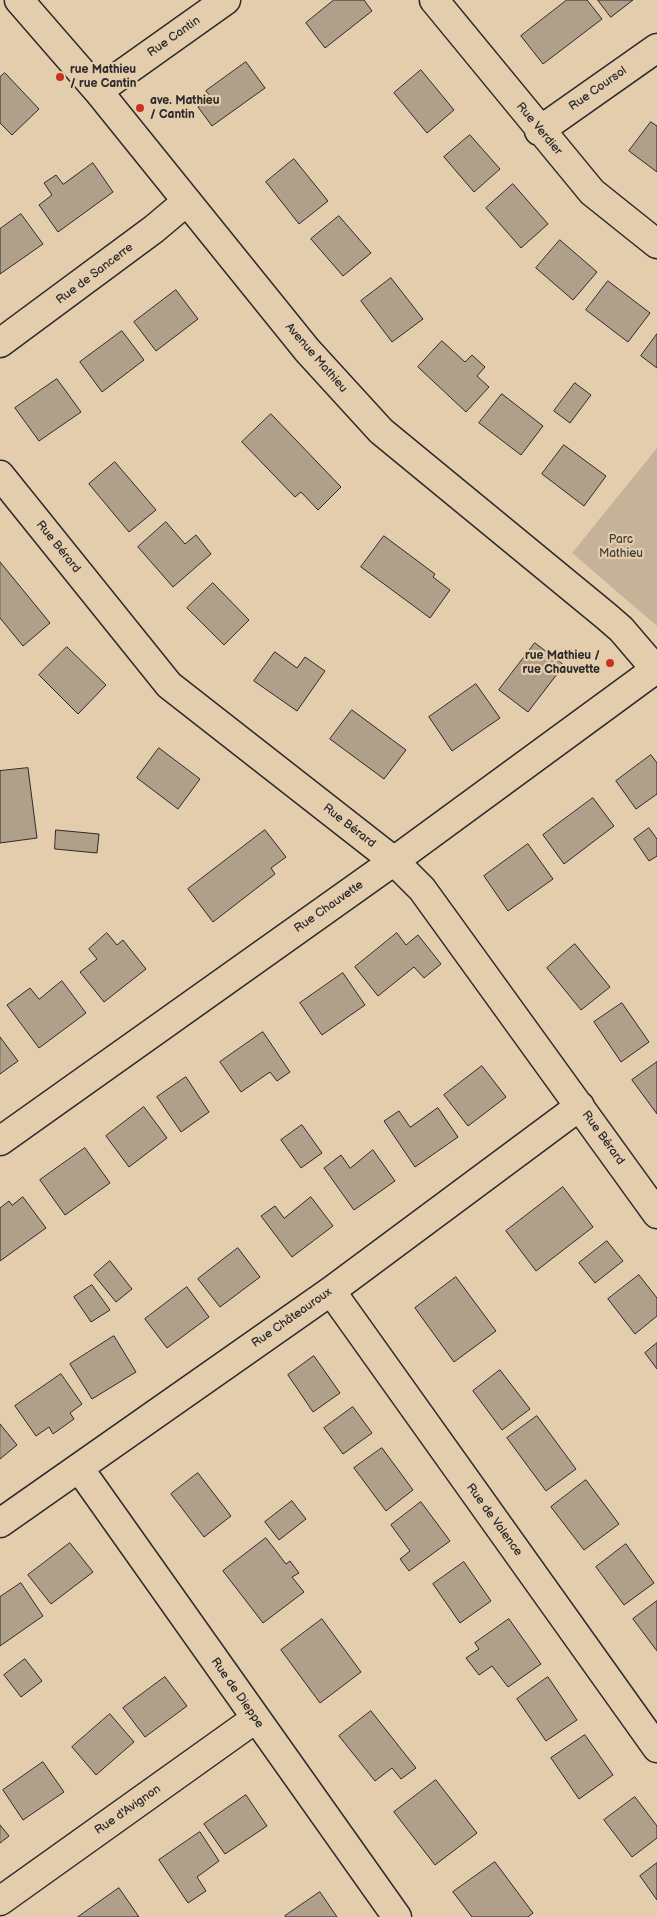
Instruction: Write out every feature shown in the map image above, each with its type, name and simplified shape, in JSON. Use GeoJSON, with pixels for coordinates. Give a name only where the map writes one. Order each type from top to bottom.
{"type":"FeatureCollection","features":[{"type":"Feature","properties":{"kind":"street","name":"Avenue Mathieu"},"geometry":{"type":"LineString","coordinates":[[19,0],[98,91],[307,350],[381,431],[606,616],[656,670]]}},
{"type":"Feature","properties":{"kind":"street","name":"Rue Cantin"},"geometry":{"type":"LineString","coordinates":[[98,91],[226,0]]}},
{"type":"Feature","properties":{"kind":"street","name":"Rue Verdier"},"geometry":{"type":"LineString","coordinates":[[434,0],[539,131],[592,192],[657,244]]}},
{"type":"Feature","properties":{"kind":"street","name":"Rue Coursol"},"geometry":{"type":"LineString","coordinates":[[539,131],[657,48]]}},
{"type":"Feature","properties":{"kind":"street","name":"Rue de Sancerre"},"geometry":{"type":"LineString","coordinates":[[0,343],[146,235],[186,202]]}},
{"type":"Feature","properties":{"kind":"street","name":"Rue Bérard"},"geometry":{"type":"LineString","coordinates":[[0,475],[169,685],[394,861],[422,889],[657,1214]]}},
{"type":"Feature","properties":{"kind":"street","name":"Rue Chauvette"},"geometry":{"type":"LineString","coordinates":[[0,1141],[394,861],[656,670]]}},
{"type":"Feature","properties":{"kind":"street","name":"Rue Châteauroux"},"geometry":{"type":"LineString","coordinates":[[0,1523],[331,1291],[580,1106]]}},
{"type":"Feature","properties":{"kind":"street","name":"Rue de Valence"},"geometry":{"type":"LineString","coordinates":[[331,1291],[657,1748]]}},
{"type":"Feature","properties":{"kind":"street","name":"Rue de Dieppe"},"geometry":{"type":"LineString","coordinates":[[79,1468],[397,1917]]}},
{"type":"Feature","properties":{"kind":"street","name":"Rue d'Avignon"},"geometry":{"type":"LineString","coordinates":[[0,1901],[255,1719]]}},
{"type":"Feature","properties":{"kind":"green space","name":"Parc Mathieu"},"geometry":{"type":"Polygon","coordinates":[[[657,448],[657,626],[572,553],[657,448]]]}},
{"type":"Feature","properties":{"kind":"building"},"geometry":{"type":"Polygon","coordinates":[[[334,0],[364,0],[372,11],[325,48],[306,23],[334,0]]]}},
{"type":"Feature","properties":{"kind":"building"},"geometry":{"type":"Polygon","coordinates":[[[567,0],[587,0],[602,19],[543,64],[521,36],[567,0]]]}},
{"type":"Feature","properties":{"kind":"building"},"geometry":{"type":"Polygon","coordinates":[[[598,0],[633,0],[611,17],[598,0]]]}},
{"type":"Feature","properties":{"kind":"building"},"geometry":{"type":"Polygon","coordinates":[[[246,62],[265,88],[212,126],[198,107],[211,97],[206,91],[246,62]]]}},
{"type":"Feature","properties":{"kind":"building"},"geometry":{"type":"Polygon","coordinates":[[[421,70],[454,110],[427,133],[394,93],[421,70]]]}},
{"type":"Feature","properties":{"kind":"building"},"geometry":{"type":"Polygon","coordinates":[[[5,73],[39,109],[12,135],[0,123],[0,77],[5,73]]]}},
{"type":"Feature","properties":{"kind":"building"},"geometry":{"type":"Polygon","coordinates":[[[651,122],[657,126],[657,172],[629,151],[651,122]]]}},
{"type":"Feature","properties":{"kind":"building"},"geometry":{"type":"Polygon","coordinates":[[[470,135],[500,169],[474,192],[444,157],[470,135]]]}},
{"type":"Feature","properties":{"kind":"building"},"geometry":{"type":"Polygon","coordinates":[[[294,159],[328,201],[299,224],[266,182],[294,159]]]}},
{"type":"Feature","properties":{"kind":"building"},"geometry":{"type":"Polygon","coordinates":[[[93,163],[113,192],[58,232],[39,205],[52,195],[44,183],[56,175],[63,184],[93,163]]]}},
{"type":"Feature","properties":{"kind":"building"},"geometry":{"type":"Polygon","coordinates":[[[513,184],[548,224],[521,248],[486,208],[513,184]]]}},
{"type":"Feature","properties":{"kind":"building"},"geometry":{"type":"Polygon","coordinates":[[[21,214],[43,244],[0,274],[0,229],[21,214]]]}},
{"type":"Feature","properties":{"kind":"building"},"geometry":{"type":"Polygon","coordinates":[[[339,216],[371,253],[343,276],[311,239],[339,216]]]}},
{"type":"Feature","properties":{"kind":"building"},"geometry":{"type":"Polygon","coordinates":[[[560,240],[597,272],[573,300],[536,268],[560,240]]]}},
{"type":"Feature","properties":{"kind":"building"},"geometry":{"type":"Polygon","coordinates":[[[391,278],[423,319],[392,342],[361,301],[391,278]]]}},
{"type":"Feature","properties":{"kind":"building"},"geometry":{"type":"Polygon","coordinates":[[[608,281],[650,313],[628,342],[586,310],[608,281]]]}},
{"type":"Feature","properties":{"kind":"building"},"geometry":{"type":"Polygon","coordinates":[[[176,290],[198,319],[156,351],[134,322],[176,290]]]}},
{"type":"Feature","properties":{"kind":"building"},"geometry":{"type":"Polygon","coordinates":[[[122,331],[144,360],[102,392],[80,362],[122,331]]]}},
{"type":"Feature","properties":{"kind":"building"},"geometry":{"type":"Polygon","coordinates":[[[657,334],[657,368],[641,356],[657,334]]]}},
{"type":"Feature","properties":{"kind":"building"},"geometry":{"type":"Polygon","coordinates":[[[442,341],[465,362],[472,355],[485,367],[477,376],[489,387],[466,412],[418,367],[442,341]]]}},
{"type":"Feature","properties":{"kind":"building"},"geometry":{"type":"Polygon","coordinates":[[[57,379],[81,412],[39,441],[15,408],[57,379]]]}},
{"type":"Feature","properties":{"kind":"building"},"geometry":{"type":"Polygon","coordinates":[[[575,383],[591,395],[570,423],[554,411],[575,383]]]}},
{"type":"Feature","properties":{"kind":"building"},"geometry":{"type":"Polygon","coordinates":[[[502,394],[543,426],[521,455],[479,423],[502,394]]]}},
{"type":"Feature","properties":{"kind":"building"},"geometry":{"type":"Polygon","coordinates":[[[271,414],[341,487],[318,510],[301,492],[295,497],[242,442],[271,414]]]}},
{"type":"Feature","properties":{"kind":"building"},"geometry":{"type":"Polygon","coordinates":[[[564,445],[606,476],[584,506],[542,474],[564,445]]]}},
{"type":"Feature","properties":{"kind":"building"},"geometry":{"type":"Polygon","coordinates":[[[115,462],[156,510],[129,532],[89,484],[115,462]]]}},
{"type":"Feature","properties":{"kind":"building"},"geometry":{"type":"Polygon","coordinates":[[[166,522],[185,544],[196,535],[211,554],[173,587],[138,547],[166,522]]]}},
{"type":"Feature","properties":{"kind":"building"},"geometry":{"type":"Polygon","coordinates":[[[384,536],[435,574],[433,577],[450,590],[430,618],[361,567],[384,536]]]}},
{"type":"Feature","properties":{"kind":"building"},"geometry":{"type":"Polygon","coordinates":[[[0,562],[50,623],[23,646],[0,618],[0,562]]]}},
{"type":"Feature","properties":{"kind":"building"},"geometry":{"type":"Polygon","coordinates":[[[213,583],[249,620],[224,645],[187,608],[213,583]]]}},
{"type":"Feature","properties":{"kind":"building"},"geometry":{"type":"Polygon","coordinates":[[[535,643],[564,665],[528,712],[499,690],[535,643]]]}},
{"type":"Feature","properties":{"kind":"building"},"geometry":{"type":"Polygon","coordinates":[[[67,647],[106,685],[78,714],[39,675],[67,647]]]}},
{"type":"Feature","properties":{"kind":"building"},"geometry":{"type":"Polygon","coordinates":[[[275,652],[297,668],[305,657],[325,671],[297,711],[254,681],[275,652]]]}},
{"type":"Feature","properties":{"kind":"building"},"geometry":{"type":"Polygon","coordinates":[[[476,684],[500,718],[452,751],[429,717],[476,684]]]}},
{"type":"Feature","properties":{"kind":"building"},"geometry":{"type":"Polygon","coordinates":[[[352,710],[406,750],[384,779],[330,739],[352,710]]]}},
{"type":"Feature","properties":{"kind":"building"},"geometry":{"type":"Polygon","coordinates":[[[159,748],[200,779],[178,809],[137,778],[159,748]]]}},
{"type":"Feature","properties":{"kind":"building"},"geometry":{"type":"Polygon","coordinates":[[[651,755],[657,763],[657,794],[636,809],[616,781],[651,755]]]}},
{"type":"Feature","properties":{"kind":"building"},"geometry":{"type":"Polygon","coordinates":[[[28,768],[37,838],[0,843],[0,771],[28,768]]]}},
{"type":"Feature","properties":{"kind":"building"},"geometry":{"type":"Polygon","coordinates":[[[593,798],[614,826],[564,864],[543,835],[593,798]]]}},
{"type":"Feature","properties":{"kind":"building"},"geometry":{"type":"Polygon","coordinates":[[[649,828],[657,839],[657,856],[649,861],[634,839],[649,828]]]}},
{"type":"Feature","properties":{"kind":"building"},"geometry":{"type":"Polygon","coordinates":[[[56,830],[99,834],[97,853],[55,849],[56,830]]]}},
{"type":"Feature","properties":{"kind":"building"},"geometry":{"type":"Polygon","coordinates":[[[265,830],[286,857],[271,868],[275,874],[213,922],[188,889],[265,830]]]}},
{"type":"Feature","properties":{"kind":"building"},"geometry":{"type":"Polygon","coordinates":[[[528,844],[553,879],[508,911],[484,876],[528,844]]]}},
{"type":"Feature","properties":{"kind":"building"},"geometry":{"type":"Polygon","coordinates":[[[107,933],[117,945],[123,940],[146,969],[104,1002],[80,972],[97,959],[89,949],[107,933]]]}},
{"type":"Feature","properties":{"kind":"building"},"geometry":{"type":"Polygon","coordinates":[[[397,933],[406,945],[418,935],[441,964],[424,978],[414,967],[378,996],[355,967],[397,933]]]}},
{"type":"Feature","properties":{"kind":"building"},"geometry":{"type":"Polygon","coordinates":[[[575,944],[610,987],[581,1010],[547,968],[575,944]]]}},
{"type":"Feature","properties":{"kind":"building"},"geometry":{"type":"Polygon","coordinates":[[[343,973],[365,1005],[322,1035],[300,1003],[343,973]]]}},
{"type":"Feature","properties":{"kind":"building"},"geometry":{"type":"Polygon","coordinates":[[[62,981],[86,1013],[39,1048],[7,1005],[30,988],[39,999],[62,981]]]}},
{"type":"Feature","properties":{"kind":"building"},"geometry":{"type":"Polygon","coordinates":[[[622,1003],[649,1042],[621,1062],[594,1022],[622,1003]]]}},
{"type":"Feature","properties":{"kind":"building"},"geometry":{"type":"Polygon","coordinates":[[[263,1032],[290,1072],[277,1081],[270,1072],[241,1092],[220,1062],[263,1032]]]}},
{"type":"Feature","properties":{"kind":"building"},"geometry":{"type":"Polygon","coordinates":[[[0,1037],[18,1061],[0,1074],[0,1037]]]}},
{"type":"Feature","properties":{"kind":"building"},"geometry":{"type":"Polygon","coordinates":[[[657,1062],[657,1114],[632,1080],[657,1062]]]}},
{"type":"Feature","properties":{"kind":"building"},"geometry":{"type":"Polygon","coordinates":[[[482,1066],[506,1097],[468,1126],[444,1095],[482,1066]]]}},
{"type":"Feature","properties":{"kind":"building"},"geometry":{"type":"Polygon","coordinates":[[[186,1077],[209,1112],[181,1132],[157,1097],[186,1077]]]}},
{"type":"Feature","properties":{"kind":"building"},"geometry":{"type":"Polygon","coordinates":[[[144,1107],[167,1138],[129,1167],[106,1136],[144,1107]]]}},
{"type":"Feature","properties":{"kind":"building"},"geometry":{"type":"Polygon","coordinates":[[[438,1108],[458,1137],[415,1167],[384,1121],[399,1111],[410,1127],[438,1108]]]}},
{"type":"Feature","properties":{"kind":"building"},"geometry":{"type":"Polygon","coordinates":[[[302,1125],[322,1153],[301,1168],[281,1140],[302,1125]]]}},
{"type":"Feature","properties":{"kind":"building"},"geometry":{"type":"Polygon","coordinates":[[[85,1148],[110,1183],[65,1215],[40,1180],[85,1148]]]}},
{"type":"Feature","properties":{"kind":"building"},"geometry":{"type":"Polygon","coordinates":[[[373,1150],[395,1181],[354,1210],[324,1168],[341,1155],[350,1168],[373,1150]]]}},
{"type":"Feature","properties":{"kind":"building"},"geometry":{"type":"Polygon","coordinates":[[[563,1187],[593,1227],[536,1271],[506,1231],[563,1187]]]}},
{"type":"Feature","properties":{"kind":"building"},"geometry":{"type":"Polygon","coordinates":[[[23,1197],[46,1228],[0,1261],[0,1208],[9,1201],[12,1205],[23,1197]]]}},
{"type":"Feature","properties":{"kind":"building"},"geometry":{"type":"Polygon","coordinates":[[[311,1197],[333,1226],[292,1257],[261,1216],[275,1206],[284,1218],[311,1197]]]}},
{"type":"Feature","properties":{"kind":"building"},"geometry":{"type":"Polygon","coordinates":[[[607,1241],[623,1261],[595,1283],[579,1263],[607,1241]]]}},
{"type":"Feature","properties":{"kind":"building"},"geometry":{"type":"Polygon","coordinates":[[[238,1248],[260,1277],[220,1307],[198,1279],[238,1248]]]}},
{"type":"Feature","properties":{"kind":"building"},"geometry":{"type":"Polygon","coordinates":[[[110,1261],[132,1289],[116,1302],[94,1275],[110,1261]]]}},
{"type":"Feature","properties":{"kind":"building"},"geometry":{"type":"Polygon","coordinates":[[[639,1275],[657,1298],[657,1316],[635,1334],[608,1299],[639,1275]]]}},
{"type":"Feature","properties":{"kind":"building"},"geometry":{"type":"Polygon","coordinates":[[[456,1277],[496,1331],[454,1362],[415,1308],[456,1277]]]}},
{"type":"Feature","properties":{"kind":"building"},"geometry":{"type":"Polygon","coordinates":[[[92,1285],[110,1310],[91,1322],[74,1297],[92,1285]]]}},
{"type":"Feature","properties":{"kind":"building"},"geometry":{"type":"Polygon","coordinates":[[[187,1287],[209,1317],[167,1348],[145,1319],[187,1287]]]}},
{"type":"Feature","properties":{"kind":"building"},"geometry":{"type":"Polygon","coordinates":[[[114,1336],[136,1372],[92,1399],[70,1364],[114,1336]]]}},
{"type":"Feature","properties":{"kind":"building"},"geometry":{"type":"Polygon","coordinates":[[[657,1343],[657,1369],[645,1353],[657,1343]]]}},
{"type":"Feature","properties":{"kind":"building"},"geometry":{"type":"Polygon","coordinates":[[[314,1356],[340,1393],[313,1412],[288,1375],[314,1356]]]}},
{"type":"Feature","properties":{"kind":"building"},"geometry":{"type":"Polygon","coordinates":[[[500,1370],[530,1409],[502,1430],[473,1391],[500,1370]]]}},
{"type":"Feature","properties":{"kind":"building"},"geometry":{"type":"Polygon","coordinates":[[[61,1374],[82,1404],[70,1413],[74,1419],[53,1434],[49,1427],[36,1436],[15,1406],[61,1374]]]}},
{"type":"Feature","properties":{"kind":"building"},"geometry":{"type":"Polygon","coordinates":[[[353,1407],[372,1433],[343,1454],[324,1428],[353,1407]]]}},
{"type":"Feature","properties":{"kind":"building"},"geometry":{"type":"Polygon","coordinates":[[[537,1416],[576,1469],[546,1491],[507,1438],[537,1416]]]}},
{"type":"Feature","properties":{"kind":"building"},"geometry":{"type":"Polygon","coordinates":[[[0,1424],[17,1445],[0,1459],[0,1424]]]}},
{"type":"Feature","properties":{"kind":"building"},"geometry":{"type":"Polygon","coordinates":[[[382,1448],[413,1490],[386,1511],[354,1468],[382,1448]]]}},
{"type":"Feature","properties":{"kind":"building"},"geometry":{"type":"Polygon","coordinates":[[[198,1473],[231,1516],[204,1537],[171,1494],[198,1473]]]}},
{"type":"Feature","properties":{"kind":"building"},"geometry":{"type":"Polygon","coordinates":[[[586,1480],[619,1524],[584,1550],[551,1507],[586,1480]]]}},
{"type":"Feature","properties":{"kind":"building"},"geometry":{"type":"Polygon","coordinates":[[[292,1501],[306,1519],[279,1540],[265,1522],[292,1501]]]}},
{"type":"Feature","properties":{"kind":"building"},"geometry":{"type":"Polygon","coordinates":[[[421,1502],[450,1541],[409,1571],[400,1559],[410,1551],[391,1525],[421,1502]]]}},
{"type":"Feature","properties":{"kind":"building"},"geometry":{"type":"Polygon","coordinates":[[[266,1538],[286,1564],[290,1561],[299,1573],[292,1577],[304,1592],[263,1623],[223,1571],[266,1538]]]}},
{"type":"Feature","properties":{"kind":"building"},"geometry":{"type":"Polygon","coordinates":[[[70,1543],[93,1572],[51,1604],[28,1575],[70,1543]]]}},
{"type":"Feature","properties":{"kind":"building"},"geometry":{"type":"Polygon","coordinates":[[[626,1544],[654,1583],[624,1605],[596,1567],[626,1544]]]}},
{"type":"Feature","properties":{"kind":"building"},"geometry":{"type":"Polygon","coordinates":[[[464,1562],[491,1601],[460,1623],[433,1584],[464,1562]]]}},
{"type":"Feature","properties":{"kind":"building"},"geometry":{"type":"Polygon","coordinates":[[[21,1583],[43,1616],[0,1646],[0,1597],[21,1583]]]}},
{"type":"Feature","properties":{"kind":"building"},"geometry":{"type":"Polygon","coordinates":[[[657,1601],[657,1651],[633,1619],[657,1601]]]}},
{"type":"Feature","properties":{"kind":"building"},"geometry":{"type":"Polygon","coordinates":[[[322,1619],[361,1672],[320,1703],[281,1650],[322,1619]]]}},
{"type":"Feature","properties":{"kind":"building"},"geometry":{"type":"Polygon","coordinates":[[[509,1619],[541,1664],[508,1687],[492,1666],[479,1675],[466,1658],[479,1649],[475,1643],[509,1619]]]}},
{"type":"Feature","properties":{"kind":"building"},"geometry":{"type":"Polygon","coordinates":[[[25,1659],[42,1681],[21,1697],[4,1675],[25,1659]]]}},
{"type":"Feature","properties":{"kind":"building"},"geometry":{"type":"Polygon","coordinates":[[[165,1677],[187,1706],[145,1737],[123,1708],[165,1677]]]}},
{"type":"Feature","properties":{"kind":"building"},"geometry":{"type":"Polygon","coordinates":[[[548,1677],[577,1720],[546,1741],[517,1699],[548,1677]]]}},
{"type":"Feature","properties":{"kind":"building"},"geometry":{"type":"Polygon","coordinates":[[[371,1711],[416,1768],[401,1779],[392,1768],[375,1781],[339,1736],[371,1711]]]}},
{"type":"Feature","properties":{"kind":"building"},"geometry":{"type":"Polygon","coordinates":[[[110,1714],[134,1742],[96,1775],[72,1747],[110,1714]]]}},
{"type":"Feature","properties":{"kind":"building"},"geometry":{"type":"Polygon","coordinates":[[[585,1735],[613,1775],[579,1799],[551,1758],[585,1735]]]}},
{"type":"Feature","properties":{"kind":"building"},"geometry":{"type":"Polygon","coordinates":[[[43,1762],[64,1792],[23,1820],[3,1790],[43,1762]]]}},
{"type":"Feature","properties":{"kind":"building"},"geometry":{"type":"Polygon","coordinates":[[[436,1780],[477,1833],[435,1865],[394,1812],[436,1780]]]}},
{"type":"Feature","properties":{"kind":"building"},"geometry":{"type":"Polygon","coordinates":[[[246,1795],[267,1826],[225,1854],[204,1824],[246,1795]]]}},
{"type":"Feature","properties":{"kind":"building"},"geometry":{"type":"Polygon","coordinates":[[[635,1797],[657,1826],[657,1838],[632,1857],[604,1820],[635,1797]]]}},
{"type":"Feature","properties":{"kind":"building"},"geometry":{"type":"Polygon","coordinates":[[[0,1825],[9,1836],[0,1843],[0,1825]]]}},
{"type":"Feature","properties":{"kind":"building"},"geometry":{"type":"Polygon","coordinates":[[[200,1832],[219,1861],[197,1877],[206,1891],[188,1903],[159,1860],[200,1832]]]}},
{"type":"Feature","properties":{"kind":"building"},"geometry":{"type":"Polygon","coordinates":[[[495,1862],[533,1913],[528,1917],[472,1917],[453,1892],[495,1862]]]}},
{"type":"Feature","properties":{"kind":"building"},"geometry":{"type":"Polygon","coordinates":[[[657,1863],[657,1900],[640,1876],[657,1863]]]}},
{"type":"Feature","properties":{"kind":"building"},"geometry":{"type":"Polygon","coordinates":[[[119,1888],[139,1917],[78,1917],[119,1888]]]}},
{"type":"Feature","properties":{"kind":"building"},"geometry":{"type":"Polygon","coordinates":[[[320,1892],[337,1917],[285,1916],[320,1892]]]}},
{"type":"Feature","properties":{"kind":"place","name":"rue Mathieu / rue Cantin"},"geometry":{"type":"Point","coordinates":[60,77]}},
{"type":"Feature","properties":{"kind":"place","name":"ave. Mathieu / Cantin"},"geometry":{"type":"Point","coordinates":[140,108]}},
{"type":"Feature","properties":{"kind":"place","name":"rue Mathieu / rue Chauvette"},"geometry":{"type":"Point","coordinates":[610,663]}}]}
